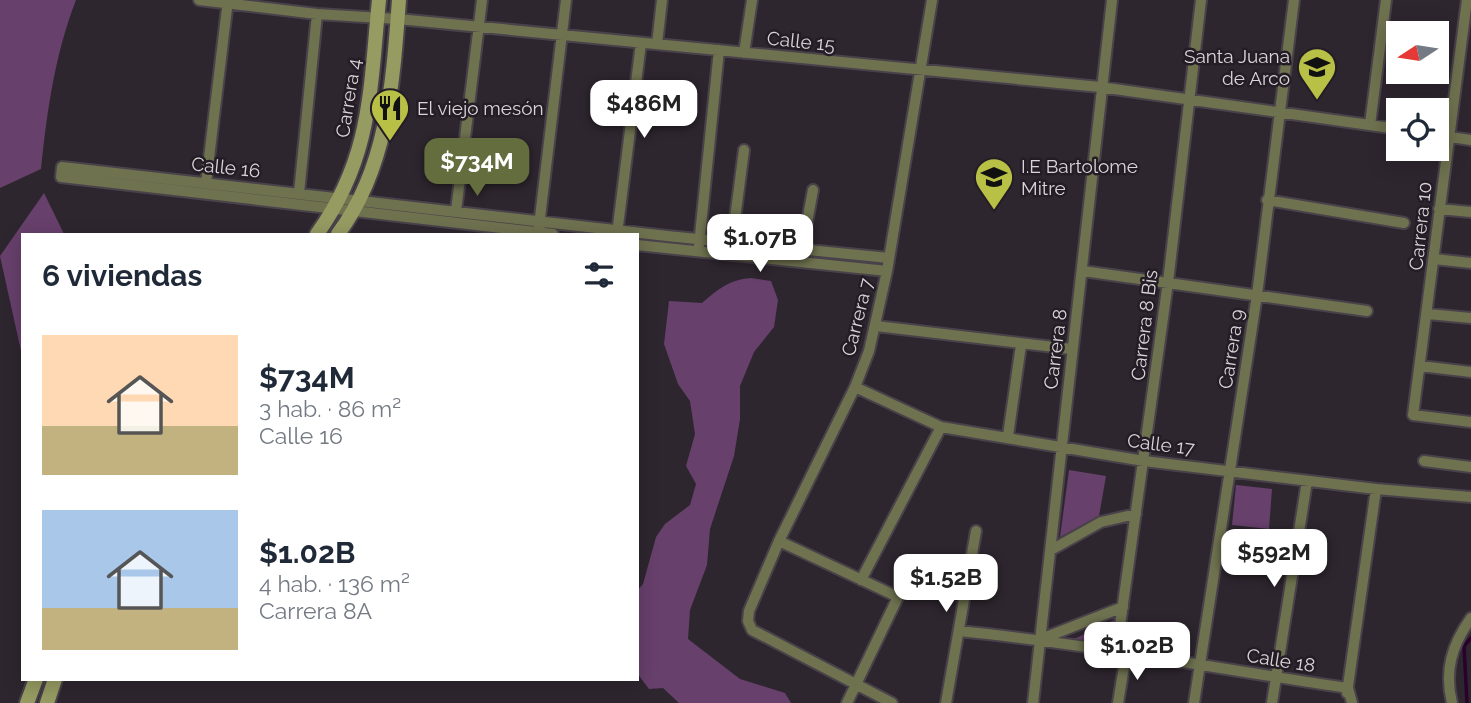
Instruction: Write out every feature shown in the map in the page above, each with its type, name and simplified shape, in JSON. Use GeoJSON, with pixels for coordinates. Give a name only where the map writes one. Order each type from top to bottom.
{"type":"FeatureCollection","features":[{"type":"Feature","properties":{"kind":"main road","name":"Carrera 4"},"geometry":{"type":"LineString","coordinates":[[318,233],[355,165],[369,115],[379,0]]}},
{"type":"Feature","properties":{"kind":"main road","name":"Carrera 4"},"geometry":{"type":"LineString","coordinates":[[339,233],[357,205],[384,135],[399,0]]}},
{"type":"Feature","properties":{"kind":"main road"},"geometry":{"type":"LineString","coordinates":[[27,703],[35,681]]}},
{"type":"Feature","properties":{"kind":"main road"},"geometry":{"type":"LineString","coordinates":[[47,703],[54,681]]}},
{"type":"Feature","properties":{"kind":"street","name":"Calle 15"},"geometry":{"type":"LineString","coordinates":[[199,0],[317,14],[378,17],[1100,87],[1386,127]]}},
{"type":"Feature","properties":{"kind":"street"},"geometry":{"type":"LineString","coordinates":[[456,211],[482,0]]}},
{"type":"Feature","properties":{"kind":"street"},"geometry":{"type":"LineString","coordinates":[[539,227],[566,0]]}},
{"type":"Feature","properties":{"kind":"street"},"geometry":{"type":"LineString","coordinates":[[657,44],[662,0]]}},
{"type":"Feature","properties":{"kind":"street"},"geometry":{"type":"LineString","coordinates":[[744,53],[752,0]]}},
{"type":"Feature","properties":{"kind":"street","name":"Carrera 7"},"geometry":{"type":"LineString","coordinates":[[855,685],[752,630],[748,621],[749,611],[779,541],[855,387],[876,327],[932,0]]}},
{"type":"Feature","properties":{"kind":"street","name":"Carrera 8"},"geometry":{"type":"LineString","coordinates":[[1033,703],[1071,349],[1083,271],[1100,87],[1112,0]]}},
{"type":"Feature","properties":{"kind":"street","name":"Carrera 8 Bis"},"geometry":{"type":"LineString","coordinates":[[1118,703],[1123,607],[1168,282],[1200,0]]}},
{"type":"Feature","properties":{"kind":"street","name":"Carrera 9"},"geometry":{"type":"LineString","coordinates":[[1194,703],[1257,295],[1294,0]]}},
{"type":"Feature","properties":{"kind":"street"},"geometry":{"type":"LineString","coordinates":[[1370,125],[1386,0]]}},
{"type":"Feature","properties":{"kind":"street","name":"Carrera 10"},"geometry":{"type":"LineString","coordinates":[[1449,102],[1467,0]]}},
{"type":"Feature","properties":{"kind":"street"},"geometry":{"type":"LineString","coordinates":[[206,183],[228,2]]}},
{"type":"Feature","properties":{"kind":"street"},"geometry":{"type":"LineString","coordinates":[[299,193],[317,14]]}},
{"type":"Feature","properties":{"kind":"street"},"geometry":{"type":"LineString","coordinates":[[617,232],[641,43]]}},
{"type":"Feature","properties":{"kind":"street"},"geometry":{"type":"LineString","coordinates":[[699,252],[719,50]]}},
{"type":"Feature","properties":{"kind":"street"},"geometry":{"type":"LineString","coordinates":[[1449,137],[1471,139]]}},
{"type":"Feature","properties":{"kind":"street"},"geometry":{"type":"LineString","coordinates":[[730,255],[744,150]]}},
{"type":"Feature","properties":{"kind":"street","name":"Carrera 10"},"geometry":{"type":"LineString","coordinates":[[1442,161],[1428,314],[1413,415],[1471,422]]}},
{"type":"Feature","properties":{"kind":"street","name":"Calle 16"},"geometry":{"type":"LineString","coordinates":[[336,203],[299,193],[62,167],[61,177],[357,205],[539,227],[617,232]]}},
{"type":"Feature","properties":{"kind":"street"},"geometry":{"type":"LineString","coordinates":[[802,249],[813,190]]}},
{"type":"Feature","properties":{"kind":"street"},"geometry":{"type":"LineString","coordinates":[[1267,200],[1405,223]]}},
{"type":"Feature","properties":{"kind":"street","name":"Calle 16"},"geometry":{"type":"LineString","coordinates":[[357,205],[456,211],[539,227],[551,233]]}},
{"type":"Feature","properties":{"kind":"street"},"geometry":{"type":"LineString","coordinates":[[1439,209],[1471,212]]}},
{"type":"Feature","properties":{"kind":"street","name":"Calle 16"},"geometry":{"type":"LineString","coordinates":[[639,234],[889,258]]}},
{"type":"Feature","properties":{"kind":"street"},"geometry":{"type":"LineString","coordinates":[[639,245],[887,271]]}},
{"type":"Feature","properties":{"kind":"street"},"geometry":{"type":"LineString","coordinates":[[1434,259],[1471,263]]}},
{"type":"Feature","properties":{"kind":"street"},"geometry":{"type":"LineString","coordinates":[[1083,271],[1367,310]]}},
{"type":"Feature","properties":{"kind":"street"},"geometry":{"type":"LineString","coordinates":[[1428,314],[1471,318]]}},
{"type":"Feature","properties":{"kind":"street"},"geometry":{"type":"LineString","coordinates":[[876,327],[1071,349]]}},
{"type":"Feature","properties":{"kind":"street"},"geometry":{"type":"LineString","coordinates":[[1008,436],[1021,345]]}},
{"type":"Feature","properties":{"kind":"street"},"geometry":{"type":"LineString","coordinates":[[1420,366],[1471,372]]}},
{"type":"Feature","properties":{"kind":"street","name":"Calle 17"},"geometry":{"type":"LineString","coordinates":[[855,387],[941,427],[1008,436],[1144,461],[1377,489],[1471,497]]}},
{"type":"Feature","properties":{"kind":"street"},"geometry":{"type":"LineString","coordinates":[[861,580],[941,427]]}},
{"type":"Feature","properties":{"kind":"street"},"geometry":{"type":"LineString","coordinates":[[1424,461],[1471,467]]}},
{"type":"Feature","properties":{"kind":"street"},"geometry":{"type":"LineString","coordinates":[[1272,703],[1307,481]]}},
{"type":"Feature","properties":{"kind":"street"},"geometry":{"type":"LineString","coordinates":[[1345,703],[1377,489]]}},
{"type":"Feature","properties":{"kind":"street"},"geometry":{"type":"LineString","coordinates":[[1051,550],[1101,522],[1136,514]]}},
{"type":"Feature","properties":{"kind":"street"},"geometry":{"type":"LineString","coordinates":[[946,703],[976,531]]}},
{"type":"Feature","properties":{"kind":"street"},"geometry":{"type":"LineString","coordinates":[[779,541],[898,597],[847,703]]}},
{"type":"Feature","properties":{"kind":"street"},"geometry":{"type":"LineString","coordinates":[[1041,639],[1123,607]]}},
{"type":"Feature","properties":{"kind":"street"},"geometry":{"type":"LineString","coordinates":[[1452,703],[1448,669],[1455,640],[1471,618]]}},
{"type":"Feature","properties":{"kind":"street","name":"Calle 18"},"geometry":{"type":"LineString","coordinates":[[959,631],[1041,639],[1121,654],[1348,688]]}},
{"type":"Feature","properties":{"kind":"street"},"geometry":{"type":"LineString","coordinates":[[855,685],[892,703]]}},
{"type":"Feature","properties":{"kind":"street"},"geometry":{"type":"LineString","coordinates":[[1348,688],[1352,703]]}},
{"type":"Feature","properties":{"kind":"shaded area"},"geometry":{"type":"Polygon","coordinates":[[[0,0],[76,0],[53,83],[41,169],[0,188],[0,0]]]}},
{"type":"Feature","properties":{"kind":"shaded area"},"geometry":{"type":"Polygon","coordinates":[[[44,193],[64,233],[21,233],[21,351],[0,256],[44,193]]]}},
{"type":"Feature","properties":{"kind":"shaded area"},"geometry":{"type":"Polygon","coordinates":[[[751,278],[771,281],[778,300],[774,327],[754,352],[740,386],[740,419],[734,456],[710,529],[707,565],[690,610],[688,639],[740,679],[785,693],[791,703],[679,703],[663,688],[649,689],[639,676],[639,589],[643,584],[656,537],[665,524],[690,505],[696,484],[686,466],[695,434],[690,401],[678,384],[664,344],[669,301],[702,303],[713,293],[736,281],[751,278]]]}},
{"type":"Feature","properties":{"kind":"shaded area"},"geometry":{"type":"Polygon","coordinates":[[[1069,470],[1106,476],[1099,516],[1060,537],[1069,470]]]}},
{"type":"Feature","properties":{"kind":"shaded area"},"geometry":{"type":"Polygon","coordinates":[[[1236,485],[1272,489],[1269,529],[1232,525],[1236,485]]]}},
{"type":"Feature","properties":{"kind":"shaded area"},"geometry":{"type":"Polygon","coordinates":[[[1114,620],[1111,642],[1107,646],[1072,640],[1114,620]]]}},
{"type":"Feature","properties":{"kind":"waterway"},"geometry":{"type":"LineString","coordinates":[[1467,703],[1464,646],[1471,638]]}},
{"type":"Feature","properties":{"kind":"place","name":"Santa Juana de Arco"},"geometry":{"type":"Point","coordinates":[1317,101]}},
{"type":"Feature","properties":{"kind":"place","name":"El viejo mesón"},"geometry":{"type":"Point","coordinates":[390,142]}},
{"type":"Feature","properties":{"kind":"place","name":"I.E Bartolome Mitre"},"geometry":{"type":"Point","coordinates":[994,211]}}]}
